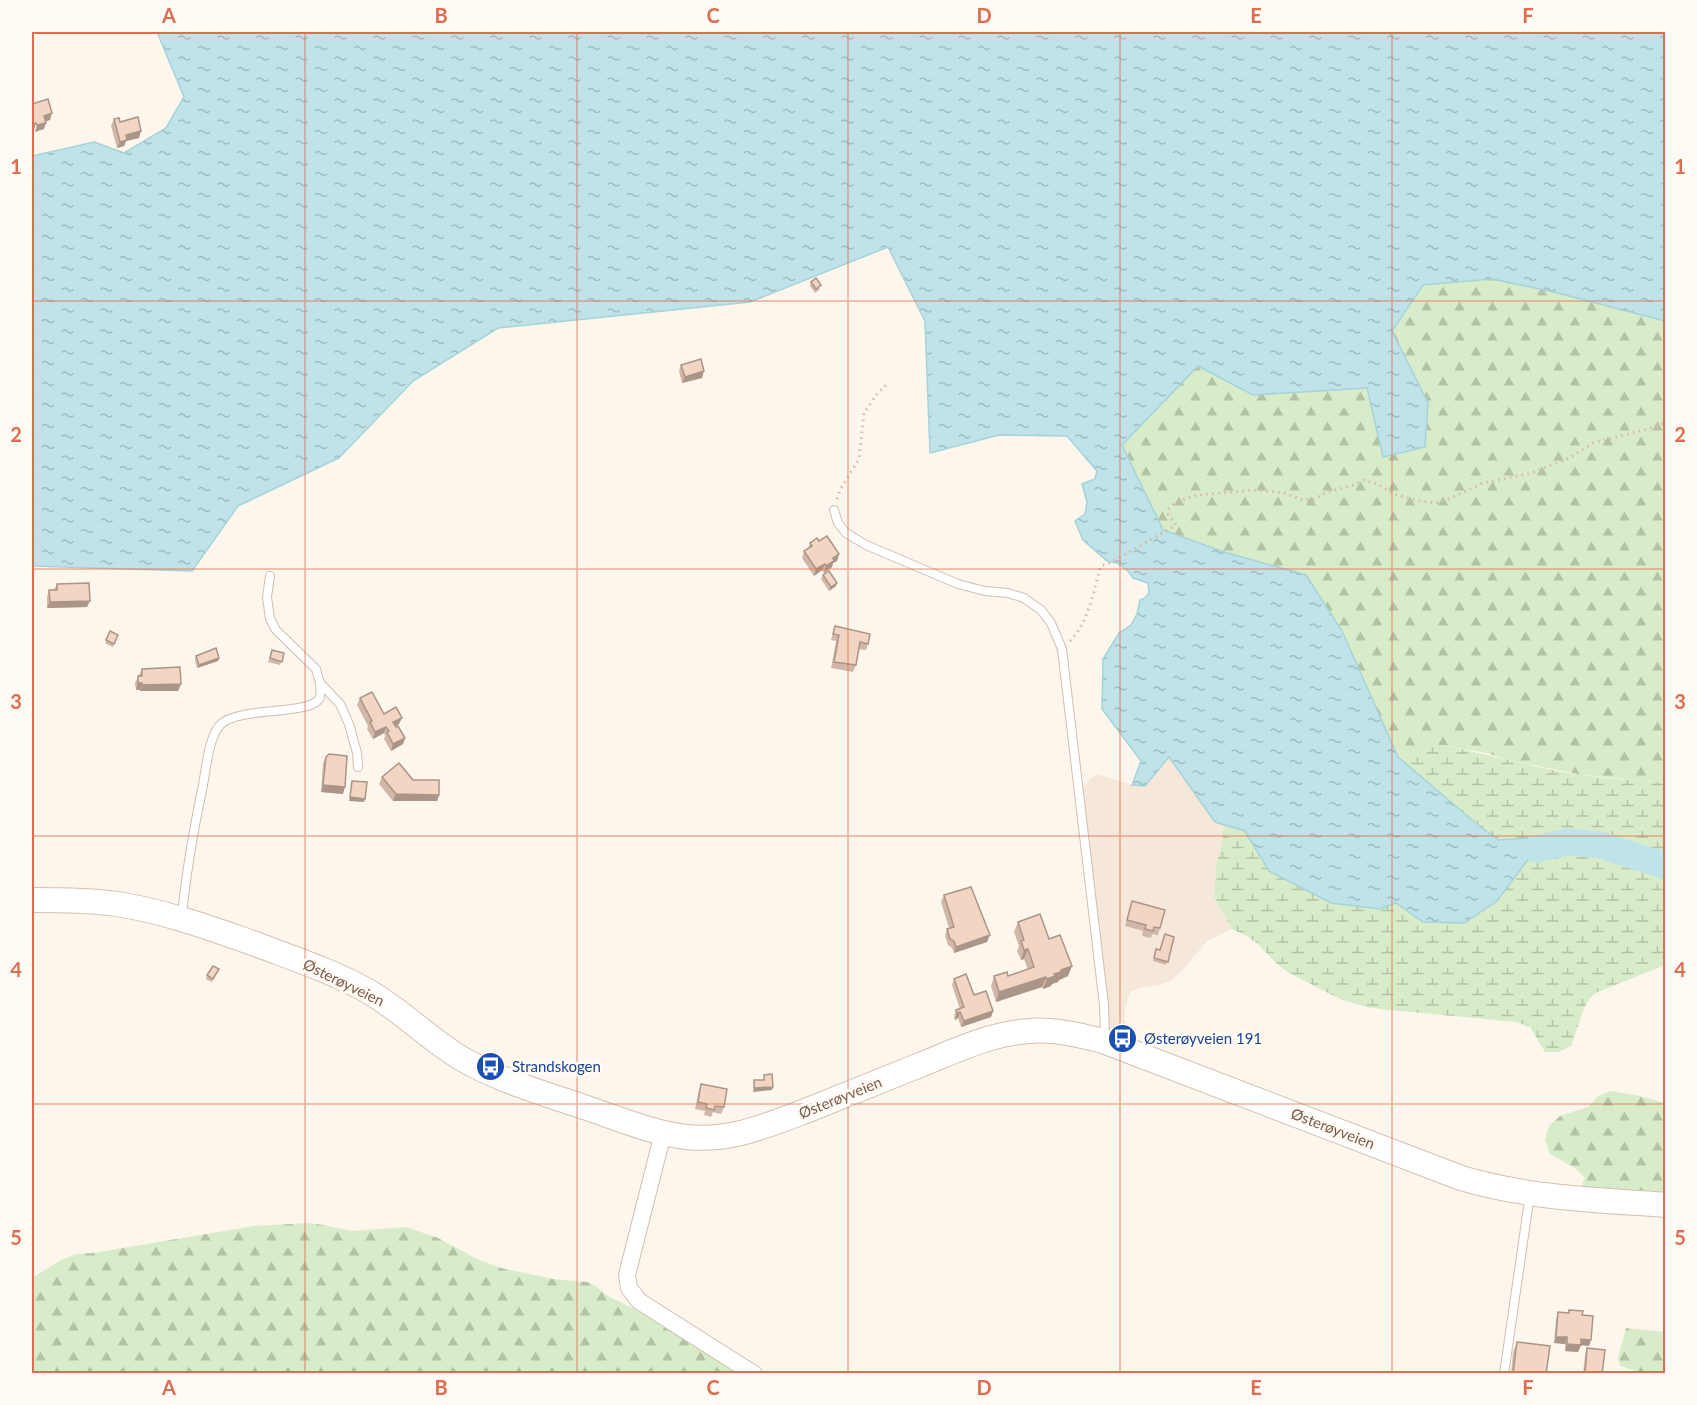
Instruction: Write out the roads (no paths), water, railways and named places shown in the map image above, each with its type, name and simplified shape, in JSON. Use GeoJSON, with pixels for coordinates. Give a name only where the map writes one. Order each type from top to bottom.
{"type":"FeatureCollection","features":[{"type":"Feature","properties":{"kind":"main road","name":"Østerøyveien"},"geometry":{"type":"LineString","coordinates":[[32,900],[91,901],[143,909],[181,919],[297,959],[366,990],[403,1013],[451,1052],[488,1073],[663,1133],[711,1138],[748,1132],[955,1051],[1011,1033],[1053,1031],[1103,1041],[1461,1178],[1492,1187],[1530,1194],[1665,1205]]}},
{"type":"Feature","properties":{"kind":"street"},"geometry":{"type":"LineString","coordinates":[[663,1133],[627,1275],[629,1288],[639,1301],[754,1374]]}},
{"type":"Feature","properties":{"kind":"lane"},"geometry":{"type":"LineString","coordinates":[[834,510],[838,523],[846,533],[866,545],[958,584],[1024,598],[1041,610],[1051,623],[1062,649],[1104,1005],[1105,1034],[1103,1041]]}},
{"type":"Feature","properties":{"kind":"lane"},"geometry":{"type":"LineString","coordinates":[[181,919],[193,834],[208,758],[214,734],[220,724],[250,713],[294,709],[308,705],[320,696],[320,683],[316,669],[276,630],[270,619],[267,597],[270,576]]}},
{"type":"Feature","properties":{"kind":"lane"},"geometry":{"type":"LineString","coordinates":[[320,683],[340,704],[350,724],[358,767]]}},
{"type":"Feature","properties":{"kind":"lane"},"geometry":{"type":"LineString","coordinates":[[1504,1374],[1530,1194]]}},
{"type":"Feature","properties":{"kind":"water"},"geometry":{"type":"Polygon","coordinates":[[[157,32],[1665,32],[1665,321],[1554,292],[1492,279],[1423,285],[1392,331],[1428,403],[1425,447],[1383,457],[1367,388],[1253,395],[1198,366],[1122,445],[1163,530],[1224,552],[1306,575],[1342,631],[1398,757],[1479,826],[1499,840],[1529,838],[1536,849],[1497,901],[1464,923],[1423,922],[1396,903],[1380,909],[1331,903],[1269,871],[1245,831],[1215,822],[1169,757],[1145,786],[1132,785],[1141,761],[1102,709],[1103,659],[1119,633],[1131,625],[1137,614],[1140,600],[1149,593],[1148,583],[1133,578],[1117,563],[1107,561],[1083,540],[1075,521],[1085,514],[1087,502],[1082,484],[1095,479],[1097,471],[1067,436],[999,435],[930,453],[925,321],[888,247],[750,302],[498,328],[413,381],[339,458],[238,506],[192,571],[32,566],[32,156],[94,142],[124,153],[166,128],[184,97],[157,32]]]}},
{"type":"Feature","properties":{"kind":"waterway"},"geometry":{"type":"LineString","coordinates":[[1536,849],[1568,842],[1600,845],[1666,866]]}},
{"type":"Feature","properties":{"kind":"place","name":"Østerøyveien 191"},"geometry":{"type":"Point","coordinates":[1123,1038]}},
{"type":"Feature","properties":{"kind":"place","name":"Strandskogen"},"geometry":{"type":"Point","coordinates":[491,1066]}}]}
